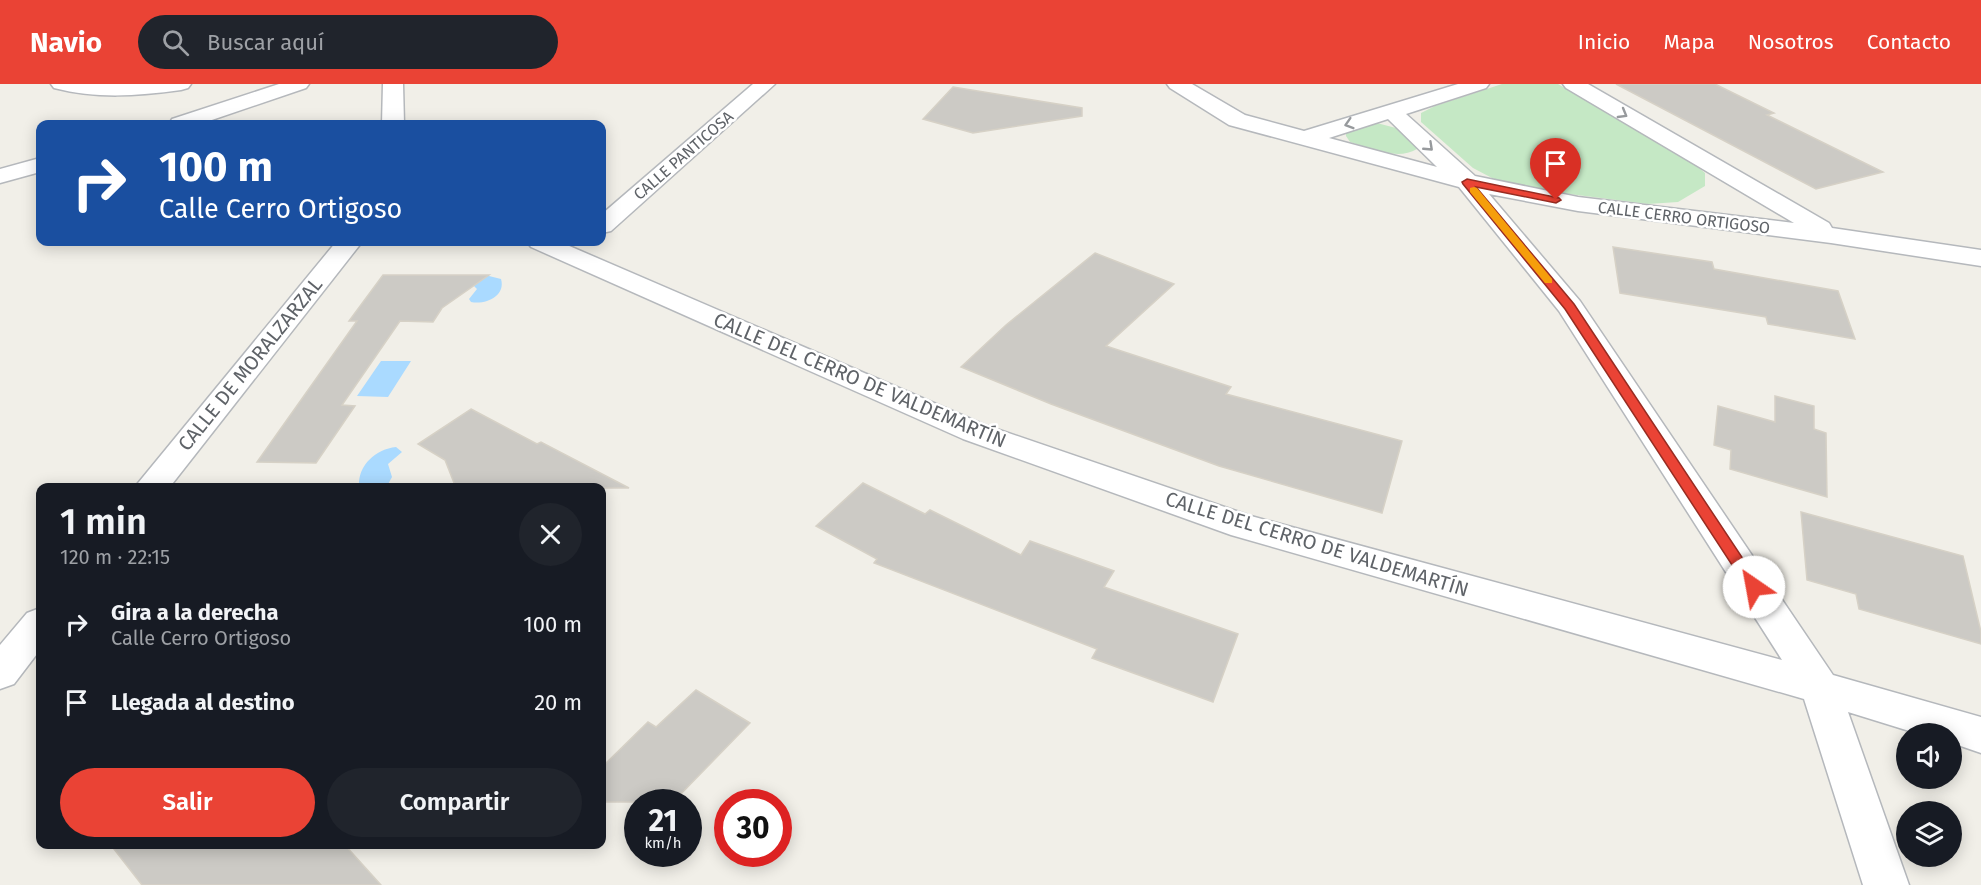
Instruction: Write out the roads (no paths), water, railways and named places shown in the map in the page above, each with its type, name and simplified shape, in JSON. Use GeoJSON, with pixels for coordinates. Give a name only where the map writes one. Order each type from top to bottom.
{"type":"FeatureCollection","features":[{"type":"Feature","properties":{"kind":"street"},"geometry":{"type":"LineString","coordinates":[[62,84],[73,88],[113,90],[181,84]]}},
{"type":"Feature","properties":{"kind":"street"},"geometry":{"type":"LineString","coordinates":[[272,95],[299,84]]}},
{"type":"Feature","properties":{"kind":"street"},"geometry":{"type":"LineString","coordinates":[[193,120],[272,95],[319,84]]}},
{"type":"Feature","properties":{"kind":"street"},"geometry":{"type":"LineString","coordinates":[[393,84],[393,120]]}},
{"type":"Feature","properties":{"kind":"street","name":"CALLE PANTICOSA"},"geometry":{"type":"LineString","coordinates":[[606,223],[765,84]]}},
{"type":"Feature","properties":{"kind":"street","name":"CALLE CERRO ORTIGOSO"},"geometry":{"type":"LineString","coordinates":[[1177,84],[1238,120],[1467,182],[1578,204],[1831,235],[1981,258]]}},
{"type":"Feature","properties":{"kind":"street"},"geometry":{"type":"LineString","coordinates":[[1306,138],[1479,84]]}},
{"type":"Feature","properties":{"kind":"street","name":"CALLE CERRO ORTIGOSO"},"geometry":{"type":"LineString","coordinates":[[1573,84],[1831,235]]}},
{"type":"Feature","properties":{"kind":"street"},"geometry":{"type":"LineString","coordinates":[[1392,112],[1467,182],[1570,307],[1820,687],[1886,885]]}},
{"type":"Feature","properties":{"kind":"street"},"geometry":{"type":"LineString","coordinates":[[0,176],[36,166]]}},
{"type":"Feature","properties":{"kind":"street","name":"CALLE DE MORALZARZAL"},"geometry":{"type":"LineString","coordinates":[[154,483],[346,246]]}},
{"type":"Feature","properties":{"kind":"street","name":"CALLE DEL CERRO DE VALDEMARTÍN"},"geometry":{"type":"LineString","coordinates":[[565,246],[974,432],[1232,523],[1820,687],[1981,735]]}},
{"type":"Feature","properties":{"kind":"street"},"geometry":{"type":"LineString","coordinates":[[0,673],[36,628]]}},
{"type":"Feature","properties":{"kind":"water"},"geometry":{"type":"Polygon","coordinates":[[[485,275],[501,279],[501,290],[498,295],[488,301],[471,302],[469,299],[477,289],[472,284],[478,277],[485,275]]]}},
{"type":"Feature","properties":{"kind":"water"},"geometry":{"type":"Polygon","coordinates":[[[381,361],[411,361],[388,397],[357,396],[381,361]]]}},
{"type":"Feature","properties":{"kind":"water"},"geometry":{"type":"Polygon","coordinates":[[[396,447],[402,452],[388,464],[392,477],[389,483],[359,483],[362,471],[370,459],[389,448],[396,447]]]}}]}
